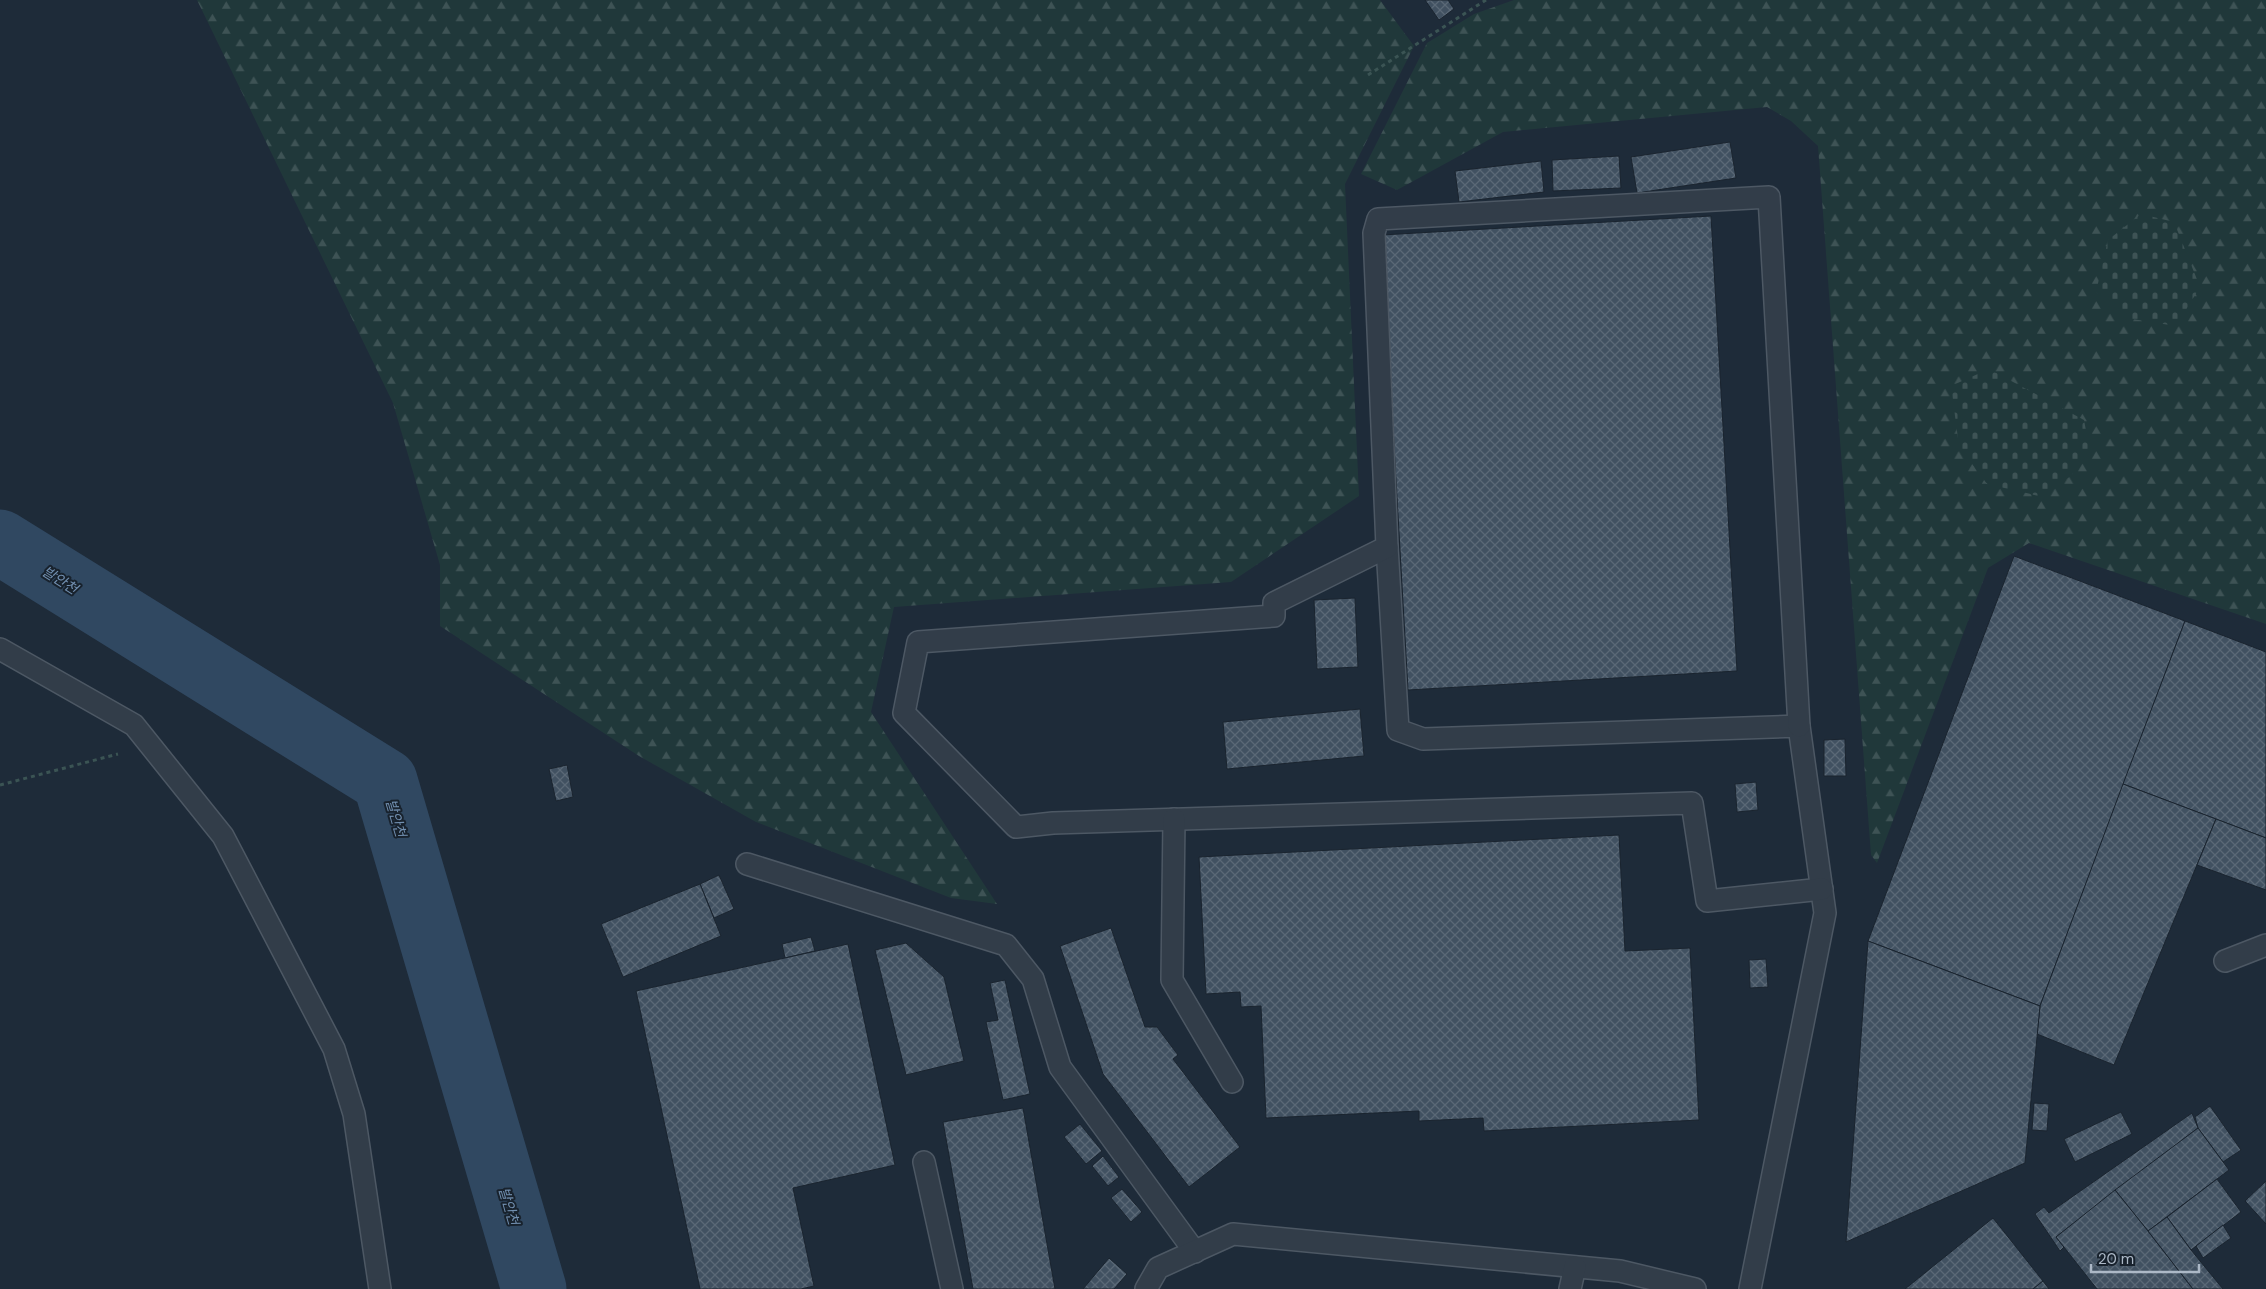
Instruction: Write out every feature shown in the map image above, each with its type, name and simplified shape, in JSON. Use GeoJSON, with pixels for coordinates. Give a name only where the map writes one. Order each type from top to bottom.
{"type":"FeatureCollection","features":[{"type":"Feature","properties":{"kind":"lane"},"geometry":{"type":"LineString","coordinates":[[1750,1289],[1825,913],[1799,726],[1769,197],[1378,219],[1374,233],[1387,548],[1398,730],[1423,740],[1799,726]]}},
{"type":"Feature","properties":{"kind":"lane"},"geometry":{"type":"LineString","coordinates":[[1387,548],[1274,603],[1274,616],[918,642],[904,713],[1016,827],[1053,823],[1692,803],[1707,901],[1822,889]]}},
{"type":"Feature","properties":{"kind":"lane"},"geometry":{"type":"LineString","coordinates":[[0,649],[134,725],[223,836],[334,1049],[354,1114],[380,1289]]}},
{"type":"Feature","properties":{"kind":"lane"},"geometry":{"type":"LineString","coordinates":[[1174,819],[1172,980],[1232,1082]]}},
{"type":"Feature","properties":{"kind":"lane"},"geometry":{"type":"LineString","coordinates":[[747,864],[1006,945],[1033,979],[1060,1068],[1195,1252]]}},
{"type":"Feature","properties":{"kind":"lane"},"geometry":{"type":"LineString","coordinates":[[2225,961],[2266,945]]}},
{"type":"Feature","properties":{"kind":"lane"},"geometry":{"type":"LineString","coordinates":[[924,1162],[952,1289]]}},
{"type":"Feature","properties":{"kind":"lane"},"geometry":{"type":"LineString","coordinates":[[1146,1289],[1158,1268],[1233,1234],[1620,1271],[1695,1289]]}},
{"type":"Feature","properties":{"kind":"lane"},"geometry":{"type":"LineString","coordinates":[[1570,1289],[1575,1267]]}},
{"type":"Feature","properties":{"kind":"path"},"geometry":{"type":"LineString","coordinates":[[1368,75],[1486,0]]}},
{"type":"Feature","properties":{"kind":"path"},"geometry":{"type":"LineString","coordinates":[[0,785],[150,745]]}},
{"type":"Feature","properties":{"kind":"green space"},"geometry":{"type":"Polygon","coordinates":[[[197,0],[1380,0],[1414,46],[1345,184],[1359,496],[1231,582],[894,607],[871,712],[997,904],[951,898],[756,822],[639,756],[440,626],[440,565],[393,403],[197,0]]]}},
{"type":"Feature","properties":{"kind":"green space"},"geometry":{"type":"Polygon","coordinates":[[[1514,0],[2266,0],[2266,624],[2029,543],[1988,568],[1877,863],[1871,855],[1818,146],[1791,121],[1767,107],[1503,132],[1397,190],[1361,174],[1427,43],[1474,14],[1514,0]]]}},
{"type":"Feature","properties":{"kind":"green space"},"geometry":{"type":"Polygon","coordinates":[[[2141,214],[2174,222],[2200,287],[2176,326],[2126,318],[2096,292],[2108,240],[2141,214]]]}},
{"type":"Feature","properties":{"kind":"green space"},"geometry":{"type":"Polygon","coordinates":[[[1989,369],[2084,420],[2089,447],[2071,476],[2039,496],[1987,484],[1959,446],[1951,386],[1989,369]]]}},
{"type":"Feature","properties":{"kind":"building"},"geometry":{"type":"Polygon","coordinates":[[[1425,0],[1448,0],[1454,9],[1439,20],[1425,0]]]}},
{"type":"Feature","properties":{"kind":"building"},"geometry":{"type":"Polygon","coordinates":[[[1730,142],[1736,178],[1637,193],[1631,157],[1730,142]]]}},
{"type":"Feature","properties":{"kind":"building"},"geometry":{"type":"Polygon","coordinates":[[[1619,156],[1621,188],[1553,191],[1552,160],[1619,156]]]}},
{"type":"Feature","properties":{"kind":"building"},"geometry":{"type":"Polygon","coordinates":[[[1541,161],[1544,192],[1459,202],[1455,171],[1541,161]]]}},
{"type":"Feature","properties":{"kind":"building"},"geometry":{"type":"Polygon","coordinates":[[[1711,216],[1737,671],[1408,690],[1382,235],[1711,216]]]}},
{"type":"Feature","properties":{"kind":"building"},"geometry":{"type":"Polygon","coordinates":[[[2014,556],[2185,621],[2040,1006],[1868,941],[2014,556]]]}},
{"type":"Feature","properties":{"kind":"building"},"geometry":{"type":"Polygon","coordinates":[[[1355,598],[1358,667],[1317,669],[1314,600],[1355,598]]]}},
{"type":"Feature","properties":{"kind":"building"},"geometry":{"type":"Polygon","coordinates":[[[2185,621],[2266,652],[2266,838],[2123,784],[2185,621]]]}},
{"type":"Feature","properties":{"kind":"building"},"geometry":{"type":"Polygon","coordinates":[[[1360,709],[1364,756],[1227,769],[1223,722],[1360,709]]]}},
{"type":"Feature","properties":{"kind":"building"},"geometry":{"type":"Polygon","coordinates":[[[1845,739],[1846,776],[1824,776],[1824,740],[1845,739]]]}},
{"type":"Feature","properties":{"kind":"building"},"geometry":{"type":"Polygon","coordinates":[[[567,765],[573,797],[556,801],[549,769],[567,765]]]}},
{"type":"Feature","properties":{"kind":"building"},"geometry":{"type":"Polygon","coordinates":[[[1756,782],[1758,810],[1737,812],[1735,784],[1756,782]]]}},
{"type":"Feature","properties":{"kind":"building"},"geometry":{"type":"Polygon","coordinates":[[[2123,784],[2216,819],[2114,1065],[2037,1034],[2040,1006],[2123,784]]]}},
{"type":"Feature","properties":{"kind":"building"},"geometry":{"type":"Polygon","coordinates":[[[2216,819],[2266,838],[2266,890],[2197,865],[2216,819]]]}},
{"type":"Feature","properties":{"kind":"building"},"geometry":{"type":"Polygon","coordinates":[[[1619,835],[1625,951],[1690,948],[1699,1120],[1484,1131],[1483,1118],[1419,1121],[1419,1111],[1266,1118],[1261,1006],[1241,1007],[1240,992],[1206,994],[1199,857],[1619,835]]]}},
{"type":"Feature","properties":{"kind":"building"},"geometry":{"type":"Polygon","coordinates":[[[719,875],[734,909],[714,918],[700,884],[719,875]]]}},
{"type":"Feature","properties":{"kind":"building"},"geometry":{"type":"Polygon","coordinates":[[[700,884],[721,936],[623,977],[601,924],[700,884]]]}},
{"type":"Feature","properties":{"kind":"building"},"geometry":{"type":"Polygon","coordinates":[[[1111,928],[1145,1027],[1157,1027],[1178,1055],[1173,1059],[1240,1147],[1189,1187],[1103,1074],[1060,946],[1111,928]]]}},
{"type":"Feature","properties":{"kind":"building"},"geometry":{"type":"Polygon","coordinates":[[[811,937],[815,951],[785,958],[782,944],[811,937]]]}},
{"type":"Feature","properties":{"kind":"building"},"geometry":{"type":"Polygon","coordinates":[[[1868,941],[2040,1006],[2025,1163],[1846,1242],[1868,941]]]}},
{"type":"Feature","properties":{"kind":"building"},"geometry":{"type":"Polygon","coordinates":[[[906,943],[944,977],[964,1061],[906,1075],[875,950],[906,943]]]}},
{"type":"Feature","properties":{"kind":"building"},"geometry":{"type":"Polygon","coordinates":[[[848,944],[895,1165],[793,1188],[814,1286],[801,1289],[700,1289],[636,991],[848,944]]]}},
{"type":"Feature","properties":{"kind":"building"},"geometry":{"type":"Polygon","coordinates":[[[1766,959],[1768,987],[1750,988],[1749,960],[1766,959]]]}},
{"type":"Feature","properties":{"kind":"building"},"geometry":{"type":"Polygon","coordinates":[[[1005,980],[1030,1094],[1003,1100],[986,1022],[998,1020],[990,983],[1005,980]]]}},
{"type":"Feature","properties":{"kind":"building"},"geometry":{"type":"Polygon","coordinates":[[[2034,1103],[2049,1104],[2047,1131],[2032,1130],[2034,1103]]]}},
{"type":"Feature","properties":{"kind":"building"},"geometry":{"type":"Polygon","coordinates":[[[2210,1106],[2241,1150],[2223,1162],[2198,1128],[2195,1117],[2210,1106]]]}},
{"type":"Feature","properties":{"kind":"building"},"geometry":{"type":"Polygon","coordinates":[[[1023,1108],[1055,1289],[973,1289],[943,1122],[1023,1108]]]}},
{"type":"Feature","properties":{"kind":"building"},"geometry":{"type":"Polygon","coordinates":[[[2121,1112],[2132,1134],[2075,1162],[2064,1139],[2121,1112]]]}},
{"type":"Feature","properties":{"kind":"building"},"geometry":{"type":"Polygon","coordinates":[[[2192,1113],[2198,1128],[2056,1237],[2064,1247],[2060,1251],[2035,1214],[2044,1207],[2049,1213],[2192,1113]]]}},
{"type":"Feature","properties":{"kind":"building"},"geometry":{"type":"Polygon","coordinates":[[[1080,1124],[1102,1151],[1086,1164],[1064,1137],[1080,1124]]]}},
{"type":"Feature","properties":{"kind":"building"},"geometry":{"type":"Polygon","coordinates":[[[2198,1128],[2229,1170],[2148,1231],[2115,1190],[2198,1128]]]}},
{"type":"Feature","properties":{"kind":"building"},"geometry":{"type":"Polygon","coordinates":[[[1103,1156],[1119,1177],[1108,1186],[1092,1166],[1103,1156]]]}},
{"type":"Feature","properties":{"kind":"building"},"geometry":{"type":"Polygon","coordinates":[[[2217,1179],[2241,1212],[2191,1250],[2167,1217],[2217,1179]]]}},
{"type":"Feature","properties":{"kind":"building"},"geometry":{"type":"Polygon","coordinates":[[[2266,1181],[2266,1224],[2245,1201],[2266,1181]]]}},
{"type":"Feature","properties":{"kind":"building"},"geometry":{"type":"Polygon","coordinates":[[[1122,1189],[1142,1212],[1131,1222],[1111,1198],[1122,1189]]]}},
{"type":"Feature","properties":{"kind":"building"},"geometry":{"type":"Polygon","coordinates":[[[2115,1190],[2193,1289],[2097,1289],[2056,1237],[2115,1190]]]}},
{"type":"Feature","properties":{"kind":"building"},"geometry":{"type":"Polygon","coordinates":[[[2167,1217],[2223,1289],[2193,1289],[2148,1231],[2167,1217]]]}},
{"type":"Feature","properties":{"kind":"building"},"geometry":{"type":"Polygon","coordinates":[[[1993,1218],[2043,1281],[2033,1289],[1905,1289],[1993,1218]]]}},
{"type":"Feature","properties":{"kind":"building"},"geometry":{"type":"Polygon","coordinates":[[[2223,1225],[2231,1238],[2203,1258],[2196,1246],[2223,1225]]]}},
{"type":"Feature","properties":{"kind":"building"},"geometry":{"type":"Polygon","coordinates":[[[1109,1258],[1127,1274],[1114,1289],[1083,1289],[1109,1258]]]}},
{"type":"Feature","properties":{"kind":"building"},"geometry":{"type":"Polygon","coordinates":[[[2043,1281],[2049,1289],[2033,1289],[2043,1281]]]}},
{"type":"Feature","properties":{"kind":"waterway","name":"발안천"},"geometry":{"type":"LineString","coordinates":[[0,542],[385,781],[534,1289]]}}]}
